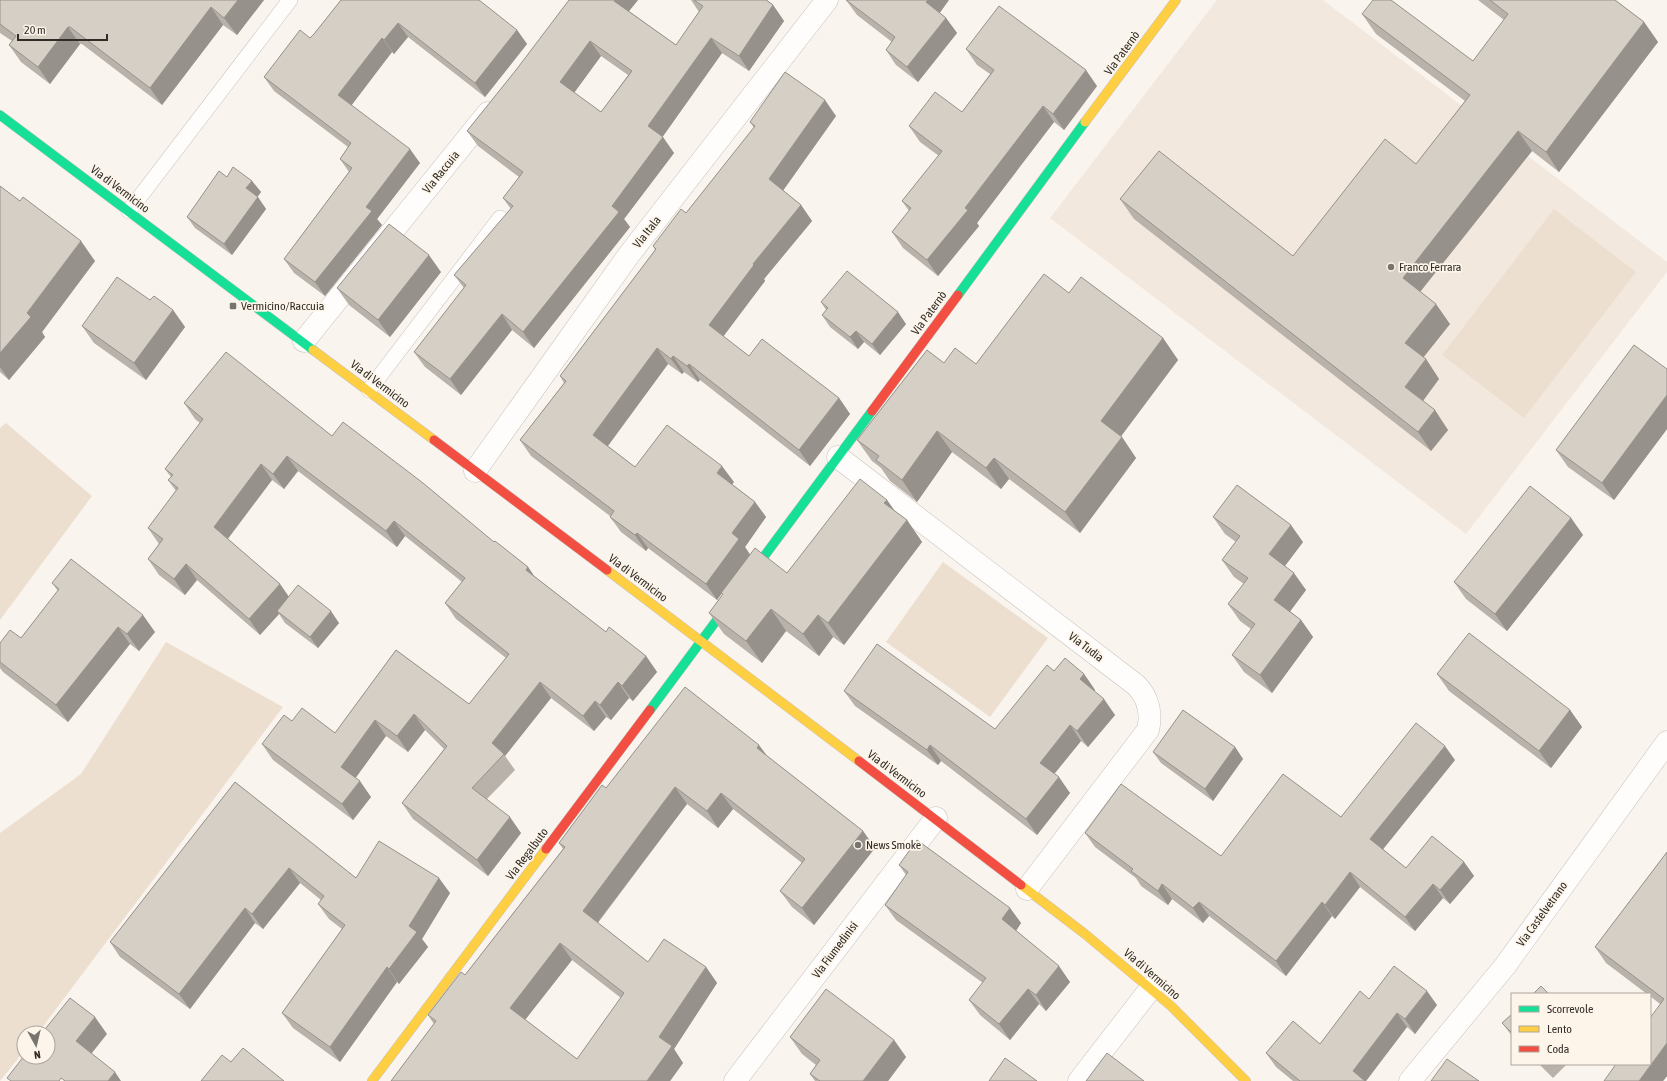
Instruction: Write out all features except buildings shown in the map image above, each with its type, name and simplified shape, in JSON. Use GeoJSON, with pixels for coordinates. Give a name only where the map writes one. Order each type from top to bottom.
{"type":"FeatureCollection","features":[{"type":"Feature","properties":{"kind":"main road","name":"Via Paternò"},"geometry":{"type":"LineString","coordinates":[[702,641],[1176,0]]}},
{"type":"Feature","properties":{"kind":"main road","name":"Via di Vermicino"},"geometry":{"type":"LineString","coordinates":[[0,115],[304,341],[936,818],[1102,947],[1151,988],[1202,1036],[1246,1081]]}},
{"type":"Feature","properties":{"kind":"main road","name":"Via Regalbuto"},"geometry":{"type":"LineString","coordinates":[[372,1081],[702,641]]}},
{"type":"Feature","properties":{"kind":"street","name":"Via Itala"},"geometry":{"type":"LineString","coordinates":[[475,471],[628,256],[827,0]]}},
{"type":"Feature","properties":{"kind":"street","name":"Via Raccuia"},"geometry":{"type":"LineString","coordinates":[[304,341],[502,96]]}},
{"type":"Feature","properties":{"kind":"street","name":"Via Tudia"},"geometry":{"type":"LineString","coordinates":[[838,457],[1129,680],[1144,694],[1149,709],[1148,730],[1027,889]]}},
{"type":"Feature","properties":{"kind":"street","name":"Via Castelvetrano"},"geometry":{"type":"LineString","coordinates":[[1410,1081],[1505,966],[1667,742]]}},
{"type":"Feature","properties":{"kind":"street","name":"Via Fiumedinisi"},"geometry":{"type":"LineString","coordinates":[[735,1081],[936,818]]}},
{"type":"Feature","properties":{"kind":"street"},"geometry":{"type":"LineString","coordinates":[[1080,1081],[1151,988]]}},
{"type":"Feature","properties":{"kind":"lane"},"geometry":{"type":"LineString","coordinates":[[129,211],[290,0]]}},
{"type":"Feature","properties":{"kind":"lane"},"geometry":{"type":"LineString","coordinates":[[368,390],[500,218]]}},
{"type":"Feature","properties":{"kind":"shaded area","name":"Franco Ferrara"},"geometry":{"type":"Polygon","coordinates":[[[1217,0],[1323,0],[1667,262],[1667,272],[1466,534],[1050,218],[1217,0]]]}},
{"type":"Feature","properties":{"kind":"shaded area"},"geometry":{"type":"Polygon","coordinates":[[[1554,209],[1636,272],[1524,418],[1442,355],[1554,209]]]}},
{"type":"Feature","properties":{"kind":"shaded area"},"geometry":{"type":"Polygon","coordinates":[[[6,423],[92,496],[0,620],[0,428],[6,423]]]}},
{"type":"Feature","properties":{"kind":"shaded area"},"geometry":{"type":"Polygon","coordinates":[[[943,562],[1048,638],[990,717],[886,642],[943,562]]]}},
{"type":"Feature","properties":{"kind":"shaded area"},"geometry":{"type":"Polygon","coordinates":[[[166,642],[283,707],[44,1025],[16,1025],[16,1061],[0,1081],[0,833],[81,774],[166,642]]]}},
{"type":"Feature","properties":{"kind":"traffic: fast"},"geometry":{"type":"LineString","coordinates":[[0,115],[313,350]]}},
{"type":"Feature","properties":{"kind":"traffic: fast"},"geometry":{"type":"LineString","coordinates":[[958,295],[1085,122]]}},
{"type":"Feature","properties":{"kind":"traffic: fast"},"geometry":{"type":"LineString","coordinates":[[650,710],[872,411]]}},
{"type":"Feature","properties":{"kind":"traffic: slow"},"geometry":{"type":"LineString","coordinates":[[1085,122],[1176,0]]}},
{"type":"Feature","properties":{"kind":"traffic: slow"},"geometry":{"type":"LineString","coordinates":[[313,350],[434,440]]}},
{"type":"Feature","properties":{"kind":"traffic: slow"},"geometry":{"type":"LineString","coordinates":[[607,570],[859,761]]}},
{"type":"Feature","properties":{"kind":"traffic: slow"},"geometry":{"type":"LineString","coordinates":[[372,1081],[546,849]]}},
{"type":"Feature","properties":{"kind":"traffic: slow"},"geometry":{"type":"LineString","coordinates":[[1021,885],[1085,934],[1171,1006],[1246,1081]]}},
{"type":"Feature","properties":{"kind":"traffic: jam"},"geometry":{"type":"LineString","coordinates":[[872,411],[958,295]]}},
{"type":"Feature","properties":{"kind":"traffic: jam"},"geometry":{"type":"LineString","coordinates":[[434,440],[607,570]]}},
{"type":"Feature","properties":{"kind":"traffic: jam"},"geometry":{"type":"LineString","coordinates":[[546,849],[650,710]]}},
{"type":"Feature","properties":{"kind":"traffic: jam"},"geometry":{"type":"LineString","coordinates":[[859,761],[1021,885]]}},
{"type":"Feature","properties":{"kind":"place","name":"Franco Ferrara"},"geometry":{"type":"Point","coordinates":[1391,267]}},
{"type":"Feature","properties":{"kind":"place","name":"Vermicino/Raccuia"},"geometry":{"type":"Point","coordinates":[233,306]}},
{"type":"Feature","properties":{"kind":"place","name":"News Smoke"},"geometry":{"type":"Point","coordinates":[858,845]}}]}
